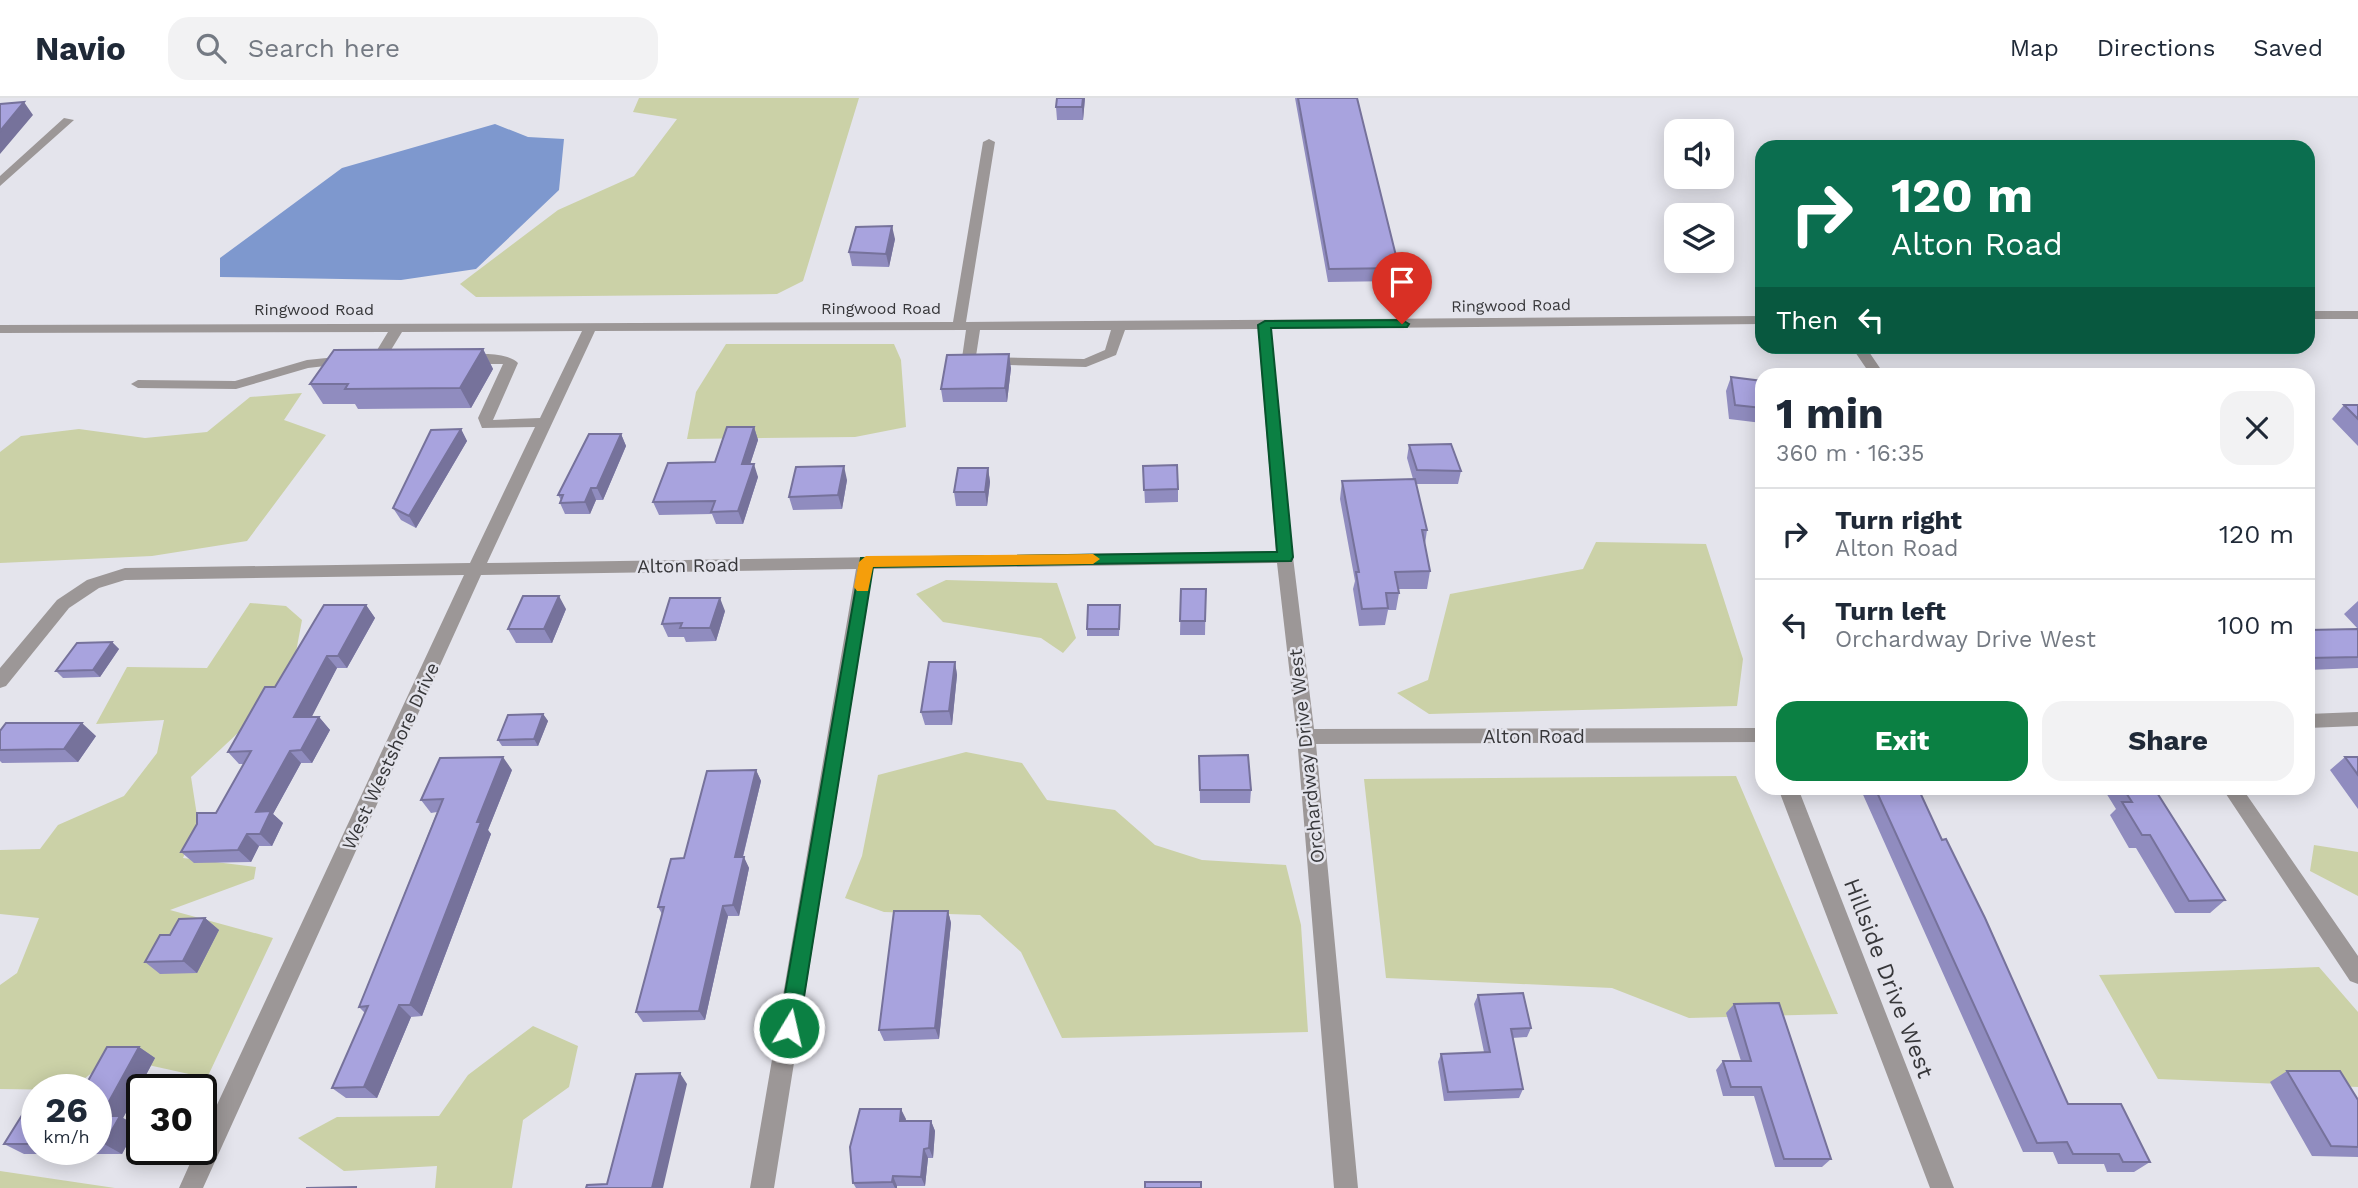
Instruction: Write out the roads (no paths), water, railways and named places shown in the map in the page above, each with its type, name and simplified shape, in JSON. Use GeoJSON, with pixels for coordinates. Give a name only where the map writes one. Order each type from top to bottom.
{"type":"FeatureCollection","features":[{"type":"Feature","properties":{"kind":"street"},"geometry":{"type":"LineString","coordinates":[[0,182],[68,120]]}},
{"type":"Feature","properties":{"kind":"street"},"geometry":{"type":"LineString","coordinates":[[989,142],[966,325],[969,358],[977,361],[1086,363],[1111,352],[1119,325]]}},
{"type":"Feature","properties":{"kind":"street"},"geometry":{"type":"LineString","coordinates":[[2315,315],[2358,315]]}},
{"type":"Feature","properties":{"kind":"street","name":"Ringwood Road"},"geometry":{"type":"LineString","coordinates":[[0,329],[1265,325],[1755,320]]}},
{"type":"Feature","properties":{"kind":"street","name":"Orchardway Drive West"},"geometry":{"type":"LineString","coordinates":[[1265,325],[1285,557],[1306,737],[1346,1188]]}},
{"type":"Feature","properties":{"kind":"street"},"geometry":{"type":"LineString","coordinates":[[138,384],[236,385],[307,364],[385,360],[399,326]]}},
{"type":"Feature","properties":{"kind":"street","name":"West Westshore Drive"},"geometry":{"type":"LineString","coordinates":[[191,1188],[476,568],[591,326]]}},
{"type":"Feature","properties":{"kind":"street"},"geometry":{"type":"LineString","coordinates":[[455,360],[506,360],[511,363],[485,418],[486,425],[546,422]]}},
{"type":"Feature","properties":{"kind":"street","name":"Alton Road"},"geometry":{"type":"LineString","coordinates":[[0,681],[63,604],[93,584],[125,574],[1285,557]]}},
{"type":"Feature","properties":{"kind":"street"},"geometry":{"type":"LineString","coordinates":[[762,1188],[866,562]]}},
{"type":"Feature","properties":{"kind":"street"},"geometry":{"type":"LineString","coordinates":[[2315,721],[2358,719]]}},
{"type":"Feature","properties":{"kind":"street","name":"Alton Road"},"geometry":{"type":"LineString","coordinates":[[1306,737],[1755,735]]}},
{"type":"Feature","properties":{"kind":"street","name":"Hillside Drive West"},"geometry":{"type":"LineString","coordinates":[[1791,795],[1942,1188]]}},
{"type":"Feature","properties":{"kind":"street"},"geometry":{"type":"LineString","coordinates":[[2237,795],[2358,974]]}},
{"type":"Feature","properties":{"kind":"water"},"geometry":{"type":"Polygon","coordinates":[[[495,124],[528,137],[564,139],[559,190],[476,269],[401,280],[220,277],[220,258],[342,168],[495,124]]]}}]}
